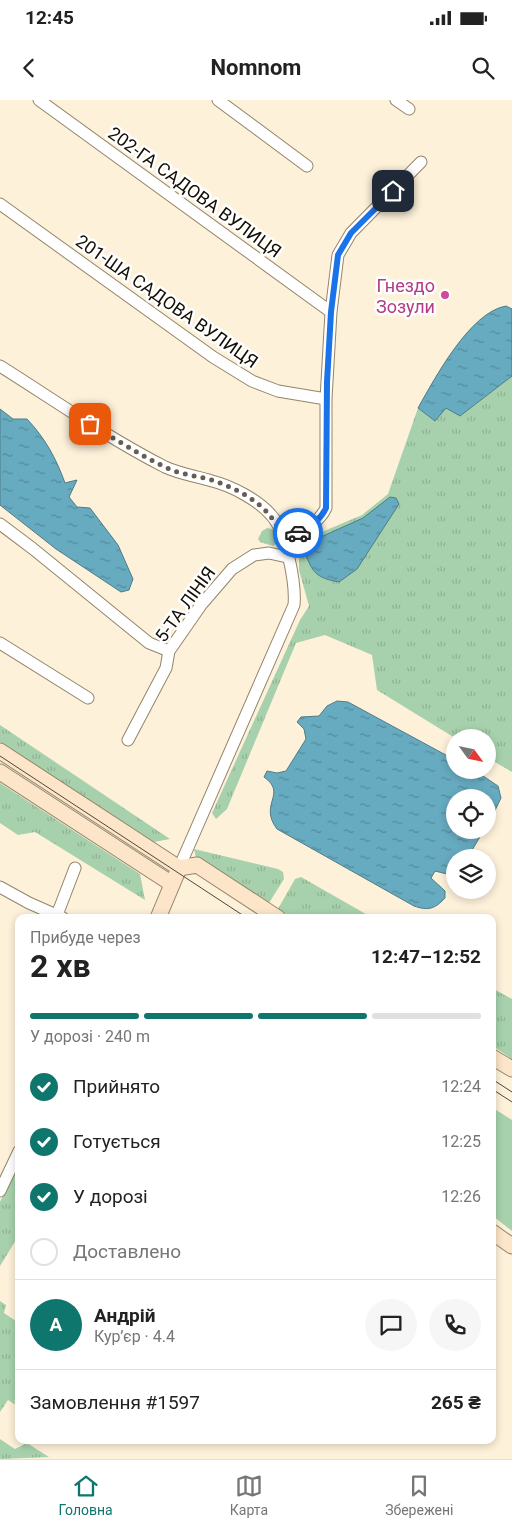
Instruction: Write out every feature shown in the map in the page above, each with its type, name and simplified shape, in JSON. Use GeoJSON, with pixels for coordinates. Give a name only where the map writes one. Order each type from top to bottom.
{"type":"FeatureCollection","features":[{"type":"Feature","properties":{"kind":"main road"},"geometry":{"type":"LineString","coordinates":[[0,751],[179,868],[197,865],[272,914]]}},
{"type":"Feature","properties":{"kind":"main road"},"geometry":{"type":"LineString","coordinates":[[0,772],[172,884]]}},
{"type":"Feature","properties":{"kind":"main road"},"geometry":{"type":"LineString","coordinates":[[160,914],[179,868]]}},
{"type":"Feature","properties":{"kind":"main road"},"geometry":{"type":"LineString","coordinates":[[496,1059],[512,1069]]}},
{"type":"Feature","properties":{"kind":"main road"},"geometry":{"type":"LineString","coordinates":[[496,1235],[512,1246]]}},
{"type":"Feature","properties":{"kind":"street","name":"202-ГА САДОВА ВУЛИЦЯ"},"geometry":{"type":"LineString","coordinates":[[39,100],[331,312]]}},
{"type":"Feature","properties":{"kind":"street"},"geometry":{"type":"LineString","coordinates":[[218,100],[307,166]]}},
{"type":"Feature","properties":{"kind":"street"},"geometry":{"type":"LineString","coordinates":[[396,100],[409,109]]}},
{"type":"Feature","properties":{"kind":"street"},"geometry":{"type":"LineString","coordinates":[[283,542],[315,523],[322,516],[326,508],[326,399],[331,312],[338,255],[351,233],[421,162]]}},
{"type":"Feature","properties":{"kind":"street","name":"201-ША САДОВА ВУЛИЦЯ"},"geometry":{"type":"LineString","coordinates":[[0,204],[213,357],[252,381],[278,391],[326,399]]}},
{"type":"Feature","properties":{"kind":"street"},"geometry":{"type":"LineString","coordinates":[[0,366],[121,443],[167,468],[214,481],[253,501],[277,522],[294,585],[294,605],[179,868]]}},
{"type":"Feature","properties":{"kind":"street"},"geometry":{"type":"LineString","coordinates":[[0,524],[149,643],[169,651]]}},
{"type":"Feature","properties":{"kind":"street","name":"5-ТА ЛІНІЯ"},"geometry":{"type":"LineString","coordinates":[[128,740],[166,668],[169,651],[201,605],[232,569],[254,555],[269,553],[287,557]]}},
{"type":"Feature","properties":{"kind":"street"},"geometry":{"type":"LineString","coordinates":[[0,643],[88,698]]}},
{"type":"Feature","properties":{"kind":"street"},"geometry":{"type":"LineString","coordinates":[[61,914],[75,868]]}},
{"type":"Feature","properties":{"kind":"street"},"geometry":{"type":"LineString","coordinates":[[0,887],[29,903],[55,914]]}},
{"type":"Feature","properties":{"kind":"street"},"geometry":{"type":"LineString","coordinates":[[0,1191],[15,1159]]}},
{"type":"Feature","properties":{"kind":"green space"},"geometry":{"type":"Polygon","coordinates":[[[512,376],[512,772],[496,763],[496,729],[446,729],[446,732],[377,690],[372,655],[325,635],[296,643],[227,809],[216,819],[212,813],[300,620],[309,606],[299,570],[299,547],[310,537],[362,515],[388,494],[418,408],[435,421],[446,407],[460,416],[512,376]]]}},
{"type":"Feature","properties":{"kind":"green space"},"geometry":{"type":"Polygon","coordinates":[[[267,528],[272,529],[277,535],[276,544],[273,546],[260,542],[258,539],[262,531],[267,528]]]}},
{"type":"Feature","properties":{"kind":"green space"},"geometry":{"type":"Polygon","coordinates":[[[0,725],[170,839],[154,842],[0,742],[0,725]]]}},
{"type":"Feature","properties":{"kind":"green space"},"geometry":{"type":"Polygon","coordinates":[[[0,783],[140,874],[145,900],[35,832],[18,835],[0,823],[0,783]]]}},
{"type":"Feature","properties":{"kind":"green space"},"geometry":{"type":"Polygon","coordinates":[[[194,849],[278,869],[283,872],[284,879],[269,903],[264,902],[196,858],[194,849]]]}},
{"type":"Feature","properties":{"kind":"green space"},"geometry":{"type":"Polygon","coordinates":[[[301,877],[366,914],[286,914],[278,909],[295,879],[301,877]]]}},
{"type":"Feature","properties":{"kind":"green space"},"geometry":{"type":"Polygon","coordinates":[[[496,990],[512,999],[512,1059],[496,1048],[496,990]]]}},
{"type":"Feature","properties":{"kind":"green space"},"geometry":{"type":"Polygon","coordinates":[[[496,1110],[512,1120],[512,1231],[496,1218],[496,1110]]]}},
{"type":"Feature","properties":{"kind":"green space"},"geometry":{"type":"Polygon","coordinates":[[[15,1170],[15,1242],[0,1266],[0,1202],[15,1170]]]}},
{"type":"Feature","properties":{"kind":"green space"},"geometry":{"type":"Polygon","coordinates":[[[0,1301],[6,1305],[4,1313],[15,1320],[15,1404],[8,1400],[0,1412],[0,1301]]]}},
{"type":"Feature","properties":{"kind":"green space"},"geometry":{"type":"Polygon","coordinates":[[[0,1439],[15,1449],[29,1444],[49,1457],[0,1459],[0,1439]]]}},
{"type":"Feature","properties":{"kind":"water"},"geometry":{"type":"Polygon","coordinates":[[[506,306],[512,309],[512,376],[460,416],[446,408],[435,421],[418,408],[434,380],[455,348],[479,320],[493,311],[506,306]]]}},
{"type":"Feature","properties":{"kind":"water"},"geometry":{"type":"Polygon","coordinates":[[[0,409],[13,419],[27,419],[49,449],[65,483],[77,480],[69,497],[77,507],[90,508],[118,545],[133,579],[129,590],[121,592],[56,549],[0,505],[0,409]]]}},
{"type":"Feature","properties":{"kind":"water"},"geometry":{"type":"Polygon","coordinates":[[[390,497],[396,498],[399,504],[357,569],[339,582],[325,579],[313,570],[305,552],[312,541],[363,518],[390,497]]]}},
{"type":"Feature","properties":{"kind":"water"},"geometry":{"type":"Polygon","coordinates":[[[337,701],[348,702],[446,755],[446,779],[488,779],[498,786],[501,798],[496,808],[496,789],[446,789],[446,839],[479,839],[473,849],[446,849],[446,874],[435,871],[431,878],[445,891],[445,898],[438,905],[427,909],[414,906],[277,829],[270,813],[274,794],[273,789],[271,783],[264,777],[267,771],[277,773],[286,771],[306,739],[304,729],[297,722],[301,717],[319,716],[327,706],[337,701]]]}},
{"type":"Feature","properties":{"kind":"tram line"},"geometry":{"type":"LineString","coordinates":[[0,756],[241,914]]}},
{"type":"Feature","properties":{"kind":"tram line"},"geometry":{"type":"LineString","coordinates":[[496,1082],[512,1092]]}},
{"type":"Feature","properties":{"kind":"tram line"},"geometry":{"type":"LineString","coordinates":[[496,1092],[512,1102]]}},
{"type":"Feature","properties":{"kind":"way so far"},"geometry":{"type":"LineString","coordinates":[[90,424],[167,468],[183,474],[214,481],[253,501],[265,509],[277,522],[283,542],[298,533]]}},
{"type":"Feature","properties":{"kind":"place","name":"Гнездо Зозули"},"geometry":{"type":"Point","coordinates":[445,295]}},
{"type":"Feature","properties":{"kind":"route"},"geometry":{"type":"LineString","coordinates":[[298,533],[315,523],[322,516],[326,508],[326,399],[331,312],[338,255],[351,233],[393,191]]}}]}
